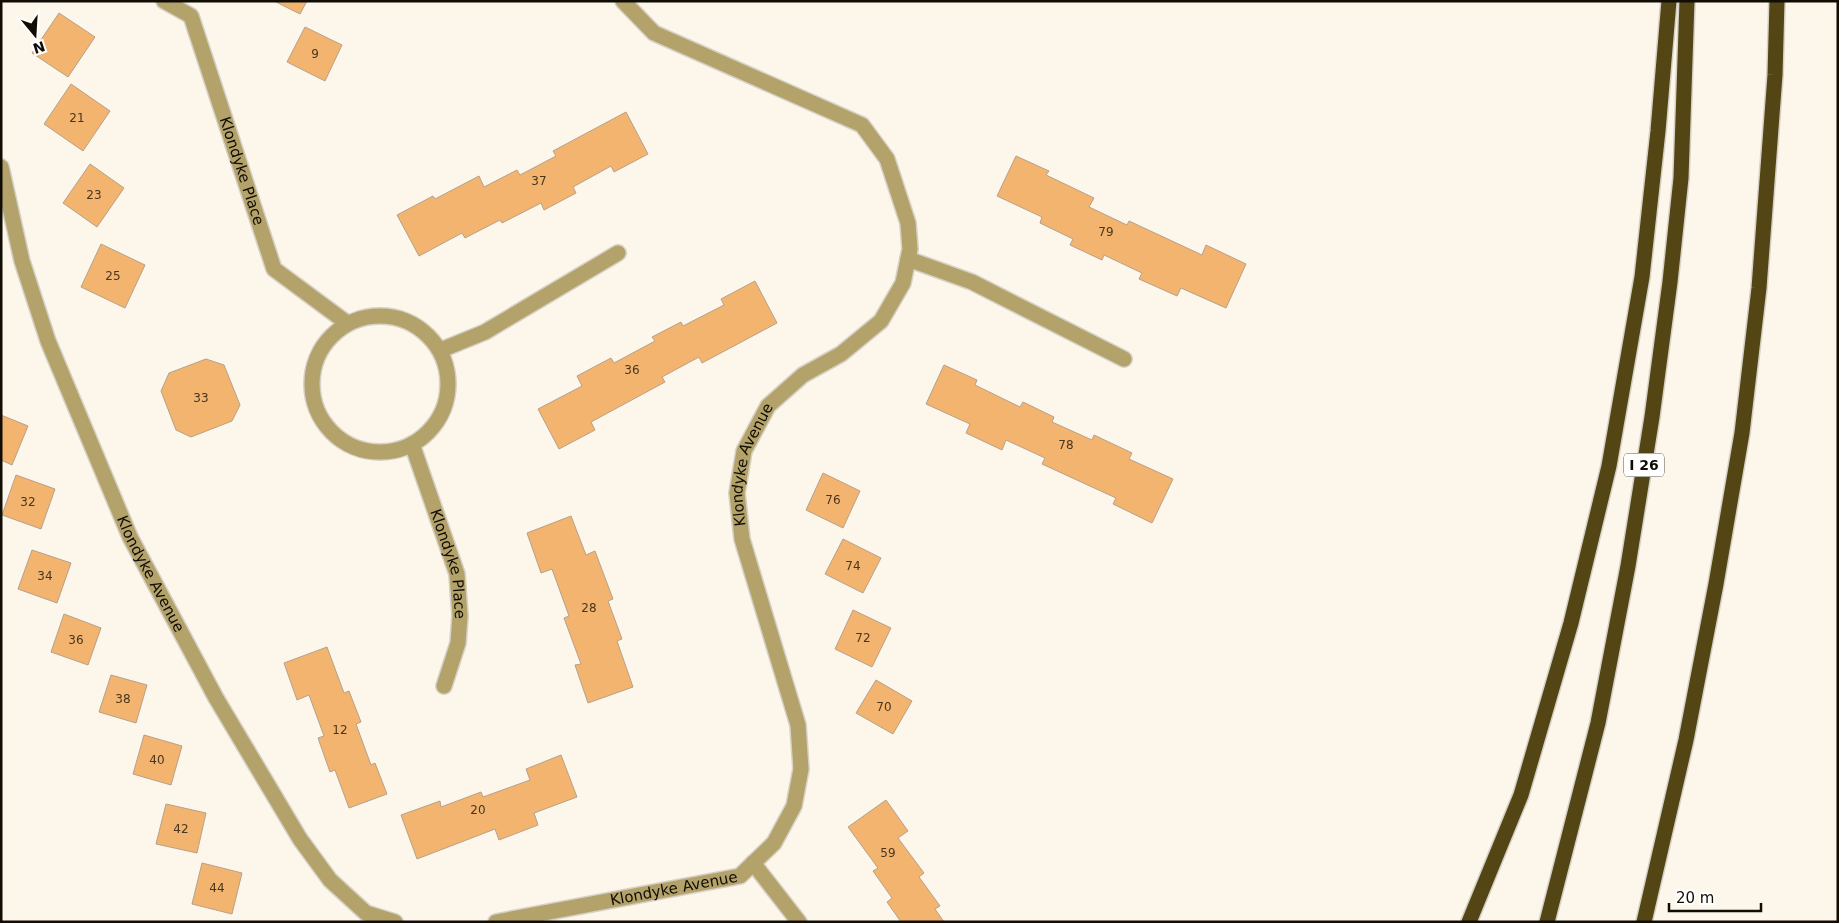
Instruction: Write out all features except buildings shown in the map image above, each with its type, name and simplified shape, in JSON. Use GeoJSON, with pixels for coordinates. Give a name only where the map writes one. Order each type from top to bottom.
{"type":"FeatureCollection","features":[{"type":"Feature","properties":{"kind":"highway"},"geometry":{"type":"LineString","coordinates":[[1470,922],[1521,795],[1571,623],[1609,466],[1642,277],[1658,131],[1669,1]]}},
{"type":"Feature","properties":{"kind":"highway","name":"I 26"},"geometry":{"type":"LineString","coordinates":[[1547,922],[1598,722],[1628,566],[1652,417],[1670,282],[1681,178],[1687,1]]}},
{"type":"Feature","properties":{"kind":"highway"},"geometry":{"type":"LineString","coordinates":[[1644,922],[1688,730],[1742,433],[1759,288],[1775,75],[1777,1]]}},
{"type":"Feature","properties":{"kind":"street","name":"Klondyke Place"},"geometry":{"type":"LineString","coordinates":[[164,1],[192,16],[274,269],[347,323]]}},
{"type":"Feature","properties":{"kind":"street","name":"Klondyke Avenue"},"geometry":{"type":"LineString","coordinates":[[496,922],[740,876],[774,843],[794,806],[801,769],[798,725],[742,539],[738,493],[744,451],[768,406],[803,375],[841,354],[881,321],[903,283],[910,250],[908,223],[887,159],[862,125],[654,33],[623,1]]}},
{"type":"Feature","properties":{"kind":"street","name":"Klondyke Avenue"},"geometry":{"type":"LineString","coordinates":[[1,167],[22,261],[48,341],[130,537],[216,698],[300,839],[330,880],[366,913],[395,922]]}},
{"type":"Feature","properties":{"kind":"street"},"geometry":{"type":"LineString","coordinates":[[441,350],[485,332],[618,253]]}},
{"type":"Feature","properties":{"kind":"street"},"geometry":{"type":"LineString","coordinates":[[908,259],[972,282],[1124,359]]}},
{"type":"Feature","properties":{"kind":"street"},"geometry":{"type":"LineString","coordinates":[[373,315],[400,317],[424,330],[441,350],[449,376],[446,403],[434,427],[412,444],[387,452],[360,450],[336,437],[319,417],[311,391],[313,364],[326,340],[347,323],[373,315]]}},
{"type":"Feature","properties":{"kind":"street","name":"Klondyke Place"},"geometry":{"type":"LineString","coordinates":[[412,444],[457,574],[460,616],[458,643],[444,686]]}},
{"type":"Feature","properties":{"kind":"street"},"geometry":{"type":"LineString","coordinates":[[754,863],[799,922]]}}]}
